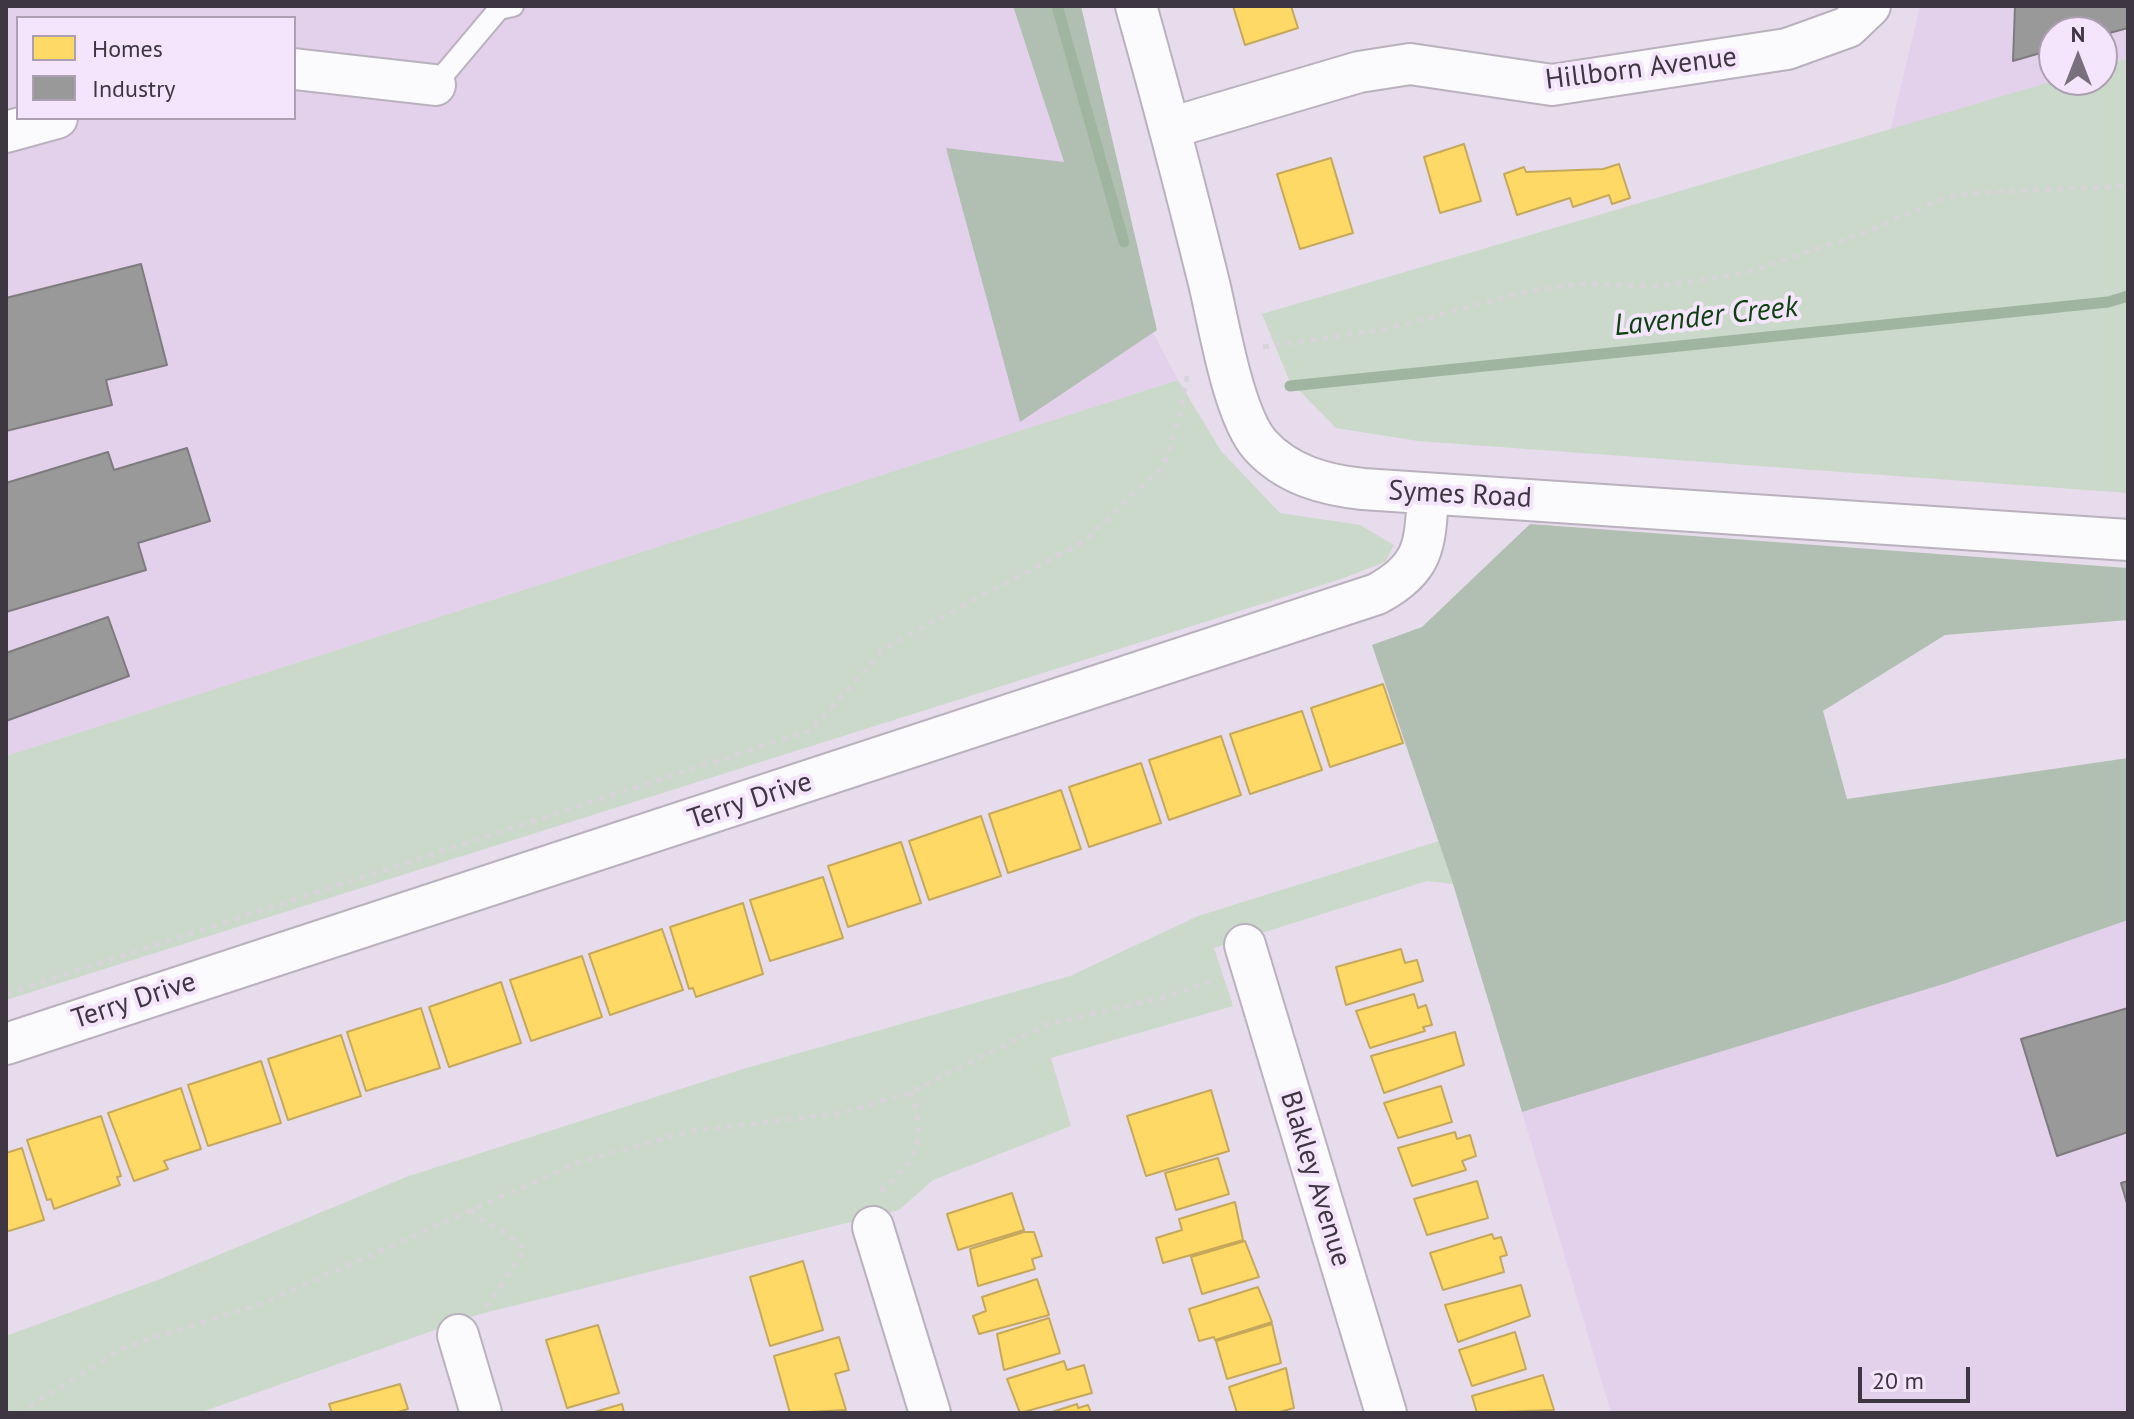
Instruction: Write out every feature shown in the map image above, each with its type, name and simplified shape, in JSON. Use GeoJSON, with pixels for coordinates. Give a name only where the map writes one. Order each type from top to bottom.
{"type":"FeatureCollection","features":[{"type":"Feature","properties":{"kind":"street","name":"Symes Road"},"geometry":{"type":"LineString","coordinates":[[1136,6],[1170,128],[1225,355],[1247,422],[1259,444],[1298,474],[1330,485],[1428,494],[2128,540]]}},
{"type":"Feature","properties":{"kind":"street","name":"Hillborn Avenue"},"geometry":{"type":"LineString","coordinates":[[1170,128],[1359,72],[1410,64],[1552,85],[1787,49],[1848,27],[1870,6]]}},
{"type":"Feature","properties":{"kind":"street"},"geometry":{"type":"LineString","coordinates":[[296,69],[435,85]]}},
{"type":"Feature","properties":{"kind":"street"},"geometry":{"type":"LineString","coordinates":[[6,132],[50,120]]}},
{"type":"Feature","properties":{"kind":"street","name":"Terry Drive"},"geometry":{"type":"LineString","coordinates":[[6,1044],[1377,594],[1403,580],[1419,560],[1428,494]]}},
{"type":"Feature","properties":{"kind":"street","name":"Blakley Avenue"},"geometry":{"type":"LineString","coordinates":[[1248,956],[1386,1413]]}},
{"type":"Feature","properties":{"kind":"street"},"geometry":{"type":"LineString","coordinates":[[876,1210],[930,1413]]}},
{"type":"Feature","properties":{"kind":"street"},"geometry":{"type":"LineString","coordinates":[[469,1326],[481,1413]]}},
{"type":"Feature","properties":{"kind":"lane"},"geometry":{"type":"LineString","coordinates":[[435,85],[499,9],[513,6]]}},
{"type":"Feature","properties":{"kind":"path"},"geometry":{"type":"LineString","coordinates":[[1249,349],[1387,329],[1520,293],[1563,286],[1659,286],[1745,273],[1869,231],[1942,199],[1972,193],[2128,186]]}},
{"type":"Feature","properties":{"kind":"path"},"geometry":{"type":"LineString","coordinates":[[6,994],[811,730],[886,647],[1083,542],[1095,532],[1163,466],[1189,371]]}},
{"type":"Feature","properties":{"kind":"path"},"geometry":{"type":"LineString","coordinates":[[19,1413],[125,1347],[263,1303],[577,1163],[690,1131],[843,1113],[911,1092],[1045,1025],[1173,995],[1248,956]]}},
{"type":"Feature","properties":{"kind":"path"},"geometry":{"type":"LineString","coordinates":[[876,1210],[913,1156],[920,1138],[920,1119],[911,1092]]}},
{"type":"Feature","properties":{"kind":"path"},"geometry":{"type":"LineString","coordinates":[[469,1326],[525,1250],[518,1242],[478,1220],[471,1209]]}},
{"type":"Feature","properties":{"kind":"shaded area"},"geometry":{"type":"Polygon","coordinates":[[[6,6],[1013,6],[1064,162],[1178,380],[6,756],[6,6]]]}},
{"type":"Feature","properties":{"kind":"shaded area"},"geometry":{"type":"Polygon","coordinates":[[[1920,6],[2128,6],[2128,58],[2118,61],[2118,16],[2038,16],[2038,86],[1890,132],[1920,6]]]}},
{"type":"Feature","properties":{"kind":"shaded area"},"geometry":{"type":"Polygon","coordinates":[[[2128,920],[2128,1413],[1611,1413],[1522,1112],[1947,983],[2128,920]]]}},
{"type":"Feature","properties":{"kind":"green space"},"geometry":{"type":"Polygon","coordinates":[[[1013,6],[1081,6],[1157,330],[1020,422],[946,148],[1064,162],[1013,6]]]}},
{"type":"Feature","properties":{"kind":"green space"},"geometry":{"type":"Polygon","coordinates":[[[2128,58],[2128,493],[1418,441],[1336,428],[1289,380],[1262,314],[2038,86],[2038,96],[2118,96],[2118,61],[2128,58]]]}},
{"type":"Feature","properties":{"kind":"green space"},"geometry":{"type":"Polygon","coordinates":[[[1178,380],[1221,451],[1280,513],[1360,525],[1394,545],[1385,562],[1341,579],[6,1000],[6,756],[1178,380]]]}},
{"type":"Feature","properties":{"kind":"green space"},"geometry":{"type":"Polygon","coordinates":[[[1530,524],[2128,568],[2128,620],[1945,635],[1823,711],[1847,799],[2128,758],[2128,920],[1947,983],[1522,1112],[1453,884],[1372,645],[1422,627],[1530,524]]]}},
{"type":"Feature","properties":{"kind":"green space"},"geometry":{"type":"Polygon","coordinates":[[[1439,841],[1453,884],[1427,881],[1214,948],[1233,1006],[1051,1058],[1071,1126],[933,1180],[899,1210],[480,1314],[199,1413],[6,1413],[6,1336],[163,1278],[406,1177],[743,1069],[1070,976],[1198,916],[1439,841]]]}},
{"type":"Feature","properties":{"kind":"building: Homes"},"geometry":{"type":"Polygon","coordinates":[[[1233,6],[1291,6],[1298,28],[1245,45],[1233,6]]]}},
{"type":"Feature","properties":{"kind":"building: Homes"},"geometry":{"type":"Polygon","coordinates":[[[1464,144],[1481,201],[1440,213],[1424,157],[1464,144]]]}},
{"type":"Feature","properties":{"kind":"building: Homes"},"geometry":{"type":"Polygon","coordinates":[[[1331,158],[1353,233],[1300,249],[1277,174],[1331,158]]]}},
{"type":"Feature","properties":{"kind":"building: Homes"},"geometry":{"type":"Polygon","coordinates":[[[1619,164],[1630,198],[1612,204],[1609,195],[1573,207],[1570,198],[1517,215],[1504,174],[1524,167],[1526,172],[1603,169],[1619,164]]]}},
{"type":"Feature","properties":{"kind":"building: Homes"},"geometry":{"type":"Polygon","coordinates":[[[1383,684],[1403,743],[1330,767],[1311,708],[1383,684]]]}},
{"type":"Feature","properties":{"kind":"building: Homes"},"geometry":{"type":"Polygon","coordinates":[[[1302,711],[1322,770],[1250,794],[1230,734],[1302,711]]]}},
{"type":"Feature","properties":{"kind":"building: Homes"},"geometry":{"type":"Polygon","coordinates":[[[1221,736],[1241,795],[1169,820],[1149,760],[1221,736]]]}},
{"type":"Feature","properties":{"kind":"building: Homes"},"geometry":{"type":"Polygon","coordinates":[[[1141,763],[1161,823],[1089,847],[1069,787],[1141,763]]]}},
{"type":"Feature","properties":{"kind":"building: Homes"},"geometry":{"type":"Polygon","coordinates":[[[1061,790],[1081,849],[1008,873],[989,814],[1061,790]]]}},
{"type":"Feature","properties":{"kind":"building: Homes"},"geometry":{"type":"Polygon","coordinates":[[[981,816],[1001,876],[929,900],[909,841],[981,816]]]}},
{"type":"Feature","properties":{"kind":"building: Homes"},"geometry":{"type":"Polygon","coordinates":[[[901,842],[921,903],[848,927],[828,866],[901,842]]]}},
{"type":"Feature","properties":{"kind":"building: Homes"},"geometry":{"type":"Polygon","coordinates":[[[823,877],[843,938],[770,961],[750,900],[823,877]]]}},
{"type":"Feature","properties":{"kind":"building: Homes"},"geometry":{"type":"Polygon","coordinates":[[[743,903],[763,974],[696,997],[693,988],[689,989],[670,927],[743,903]]]}},
{"type":"Feature","properties":{"kind":"building: Homes"},"geometry":{"type":"Polygon","coordinates":[[[662,929],[683,990],[610,1015],[589,954],[662,929]]]}},
{"type":"Feature","properties":{"kind":"building: Homes"},"geometry":{"type":"Polygon","coordinates":[[[1401,949],[1405,963],[1417,960],[1423,981],[1346,1005],[1336,967],[1401,949]]]}},
{"type":"Feature","properties":{"kind":"building: Homes"},"geometry":{"type":"Polygon","coordinates":[[[582,956],[602,1017],[531,1041],[510,980],[582,956]]]}},
{"type":"Feature","properties":{"kind":"building: Homes"},"geometry":{"type":"Polygon","coordinates":[[[501,982],[521,1043],[449,1067],[429,1007],[501,982]]]}},
{"type":"Feature","properties":{"kind":"building: Homes"},"geometry":{"type":"Polygon","coordinates":[[[1414,994],[1418,1008],[1426,1005],[1432,1025],[1423,1027],[1425,1031],[1370,1048],[1356,1011],[1414,994]]]}},
{"type":"Feature","properties":{"kind":"building: Homes"},"geometry":{"type":"Polygon","coordinates":[[[421,1008],[440,1068],[366,1091],[347,1032],[421,1008]]]}},
{"type":"Feature","properties":{"kind":"building: Homes"},"geometry":{"type":"Polygon","coordinates":[[[1455,1032],[1464,1065],[1384,1093],[1371,1056],[1455,1032]]]}},
{"type":"Feature","properties":{"kind":"building: Homes"},"geometry":{"type":"Polygon","coordinates":[[[341,1035],[361,1096],[288,1120],[268,1059],[341,1035]]]}},
{"type":"Feature","properties":{"kind":"building: Homes"},"geometry":{"type":"Polygon","coordinates":[[[261,1061],[281,1123],[208,1146],[188,1085],[261,1061]]]}},
{"type":"Feature","properties":{"kind":"building: Homes"},"geometry":{"type":"Polygon","coordinates":[[[1441,1086],[1452,1122],[1398,1138],[1384,1103],[1441,1086]]]}},
{"type":"Feature","properties":{"kind":"building: Homes"},"geometry":{"type":"Polygon","coordinates":[[[181,1088],[201,1149],[164,1161],[168,1169],[134,1181],[108,1113],[181,1088]]]}},
{"type":"Feature","properties":{"kind":"building: Homes"},"geometry":{"type":"Polygon","coordinates":[[[1211,1090],[1229,1151],[1146,1176],[1127,1116],[1211,1090]]]}},
{"type":"Feature","properties":{"kind":"building: Homes"},"geometry":{"type":"Polygon","coordinates":[[[101,1116],[121,1176],[117,1177],[120,1185],[54,1209],[51,1199],[47,1200],[27,1140],[101,1116]]]}},
{"type":"Feature","properties":{"kind":"building: Homes"},"geometry":{"type":"Polygon","coordinates":[[[1455,1132],[1457,1139],[1470,1135],[1476,1156],[1462,1161],[1466,1170],[1412,1186],[1398,1148],[1455,1132]]]}},
{"type":"Feature","properties":{"kind":"building: Homes"},"geometry":{"type":"Polygon","coordinates":[[[22,1148],[44,1220],[9,1231],[6,1230],[6,1153],[22,1148]]]}},
{"type":"Feature","properties":{"kind":"building: Homes"},"geometry":{"type":"Polygon","coordinates":[[[1218,1158],[1229,1194],[1176,1210],[1165,1173],[1218,1158]]]}},
{"type":"Feature","properties":{"kind":"building: Homes"},"geometry":{"type":"Polygon","coordinates":[[[1477,1181],[1488,1218],[1427,1235],[1414,1199],[1477,1181]]]}},
{"type":"Feature","properties":{"kind":"building: Homes"},"geometry":{"type":"Polygon","coordinates":[[[1012,1193],[1024,1230],[958,1250],[947,1214],[1012,1193]]]}},
{"type":"Feature","properties":{"kind":"building: Homes"},"geometry":{"type":"Polygon","coordinates":[[[1235,1202],[1243,1240],[1163,1263],[1156,1238],[1182,1230],[1179,1219],[1235,1202]]]}},
{"type":"Feature","properties":{"kind":"building: Homes"},"geometry":{"type":"Polygon","coordinates":[[[1024,1232],[1034,1232],[1042,1256],[1032,1259],[1035,1269],[978,1286],[970,1249],[1024,1232]]]}},
{"type":"Feature","properties":{"kind":"building: Homes"},"geometry":{"type":"Polygon","coordinates":[[[1492,1234],[1494,1239],[1501,1237],[1507,1255],[1500,1257],[1504,1272],[1443,1290],[1430,1253],[1492,1234]]]}},
{"type":"Feature","properties":{"kind":"building: Homes"},"geometry":{"type":"Polygon","coordinates":[[[1245,1241],[1259,1277],[1202,1294],[1191,1257],[1245,1241]]]}},
{"type":"Feature","properties":{"kind":"building: Homes"},"geometry":{"type":"Polygon","coordinates":[[[803,1261],[823,1330],[770,1346],[750,1277],[803,1261]]]}},
{"type":"Feature","properties":{"kind":"building: Homes"},"geometry":{"type":"Polygon","coordinates":[[[1037,1279],[1049,1315],[979,1334],[973,1316],[986,1311],[982,1297],[1037,1279]]]}},
{"type":"Feature","properties":{"kind":"building: Homes"},"geometry":{"type":"Polygon","coordinates":[[[1521,1285],[1530,1316],[1458,1342],[1445,1305],[1521,1285]]]}},
{"type":"Feature","properties":{"kind":"building: Homes"},"geometry":{"type":"Polygon","coordinates":[[[1258,1287],[1272,1322],[1215,1340],[1214,1337],[1199,1341],[1189,1309],[1258,1287]]]}},
{"type":"Feature","properties":{"kind":"building: Homes"},"geometry":{"type":"Polygon","coordinates":[[[1049,1318],[1060,1353],[1004,1370],[997,1334],[1049,1318]]]}},
{"type":"Feature","properties":{"kind":"building: Homes"},"geometry":{"type":"Polygon","coordinates":[[[1272,1324],[1281,1363],[1227,1379],[1216,1341],[1272,1324]]]}},
{"type":"Feature","properties":{"kind":"building: Homes"},"geometry":{"type":"Polygon","coordinates":[[[598,1325],[619,1393],[567,1408],[546,1340],[598,1325]]]}},
{"type":"Feature","properties":{"kind":"building: Homes"},"geometry":{"type":"Polygon","coordinates":[[[1515,1332],[1526,1369],[1472,1386],[1459,1350],[1515,1332]]]}},
{"type":"Feature","properties":{"kind":"building: Homes"},"geometry":{"type":"Polygon","coordinates":[[[839,1337],[849,1370],[835,1374],[846,1410],[790,1413],[774,1356],[839,1337]]]}},
{"type":"Feature","properties":{"kind":"building: Homes"},"geometry":{"type":"Polygon","coordinates":[[[1064,1361],[1067,1370],[1084,1365],[1092,1393],[1020,1413],[1007,1379],[1064,1361]]]}},
{"type":"Feature","properties":{"kind":"building: Homes"},"geometry":{"type":"Polygon","coordinates":[[[1286,1368],[1294,1408],[1276,1413],[1237,1413],[1229,1387],[1286,1368]]]}},
{"type":"Feature","properties":{"kind":"building: Homes"},"geometry":{"type":"Polygon","coordinates":[[[1543,1375],[1554,1410],[1477,1413],[1472,1396],[1543,1375]]]}},
{"type":"Feature","properties":{"kind":"building: Homes"},"geometry":{"type":"Polygon","coordinates":[[[400,1384],[408,1409],[395,1413],[332,1413],[329,1404],[400,1384]]]}},
{"type":"Feature","properties":{"kind":"building: Homes"},"geometry":{"type":"Polygon","coordinates":[[[622,1404],[624,1413],[591,1413],[622,1404]]]}},
{"type":"Feature","properties":{"kind":"building: Homes"},"geometry":{"type":"Polygon","coordinates":[[[1077,1404],[1078,1408],[1088,1405],[1091,1413],[1049,1413],[1077,1404]]]}},
{"type":"Feature","properties":{"kind":"building: Industry"},"geometry":{"type":"Polygon","coordinates":[[[2015,6],[2128,6],[2128,28],[2118,31],[2118,16],[2038,16],[2038,54],[2013,61],[2015,6]]]}},
{"type":"Feature","properties":{"kind":"building: Industry"},"geometry":{"type":"Polygon","coordinates":[[[141,264],[167,365],[106,380],[112,405],[6,431],[6,298],[141,264]]]}},
{"type":"Feature","properties":{"kind":"building: Industry"},"geometry":{"type":"Polygon","coordinates":[[[187,448],[210,521],[138,543],[146,570],[6,612],[6,483],[108,452],[114,470],[187,448]]]}},
{"type":"Feature","properties":{"kind":"building: Industry"},"geometry":{"type":"Polygon","coordinates":[[[108,617],[129,676],[6,721],[6,653],[108,617]]]}},
{"type":"Feature","properties":{"kind":"building: Industry"},"geometry":{"type":"Polygon","coordinates":[[[2128,1008],[2128,1132],[2057,1156],[2021,1039],[2128,1008]]]}},
{"type":"Feature","properties":{"kind":"building: Industry"},"geometry":{"type":"Polygon","coordinates":[[[2128,1181],[2128,1207],[2121,1183],[2128,1181]]]}},
{"type":"Feature","properties":{"kind":"waterway","name":"Lavender Creek"},"geometry":{"type":"LineString","coordinates":[[1057,6],[1124,242]]}},
{"type":"Feature","properties":{"kind":"waterway","name":"Lavender Creek"},"geometry":{"type":"LineString","coordinates":[[1290,386],[2108,302],[2128,296]]}}]}
